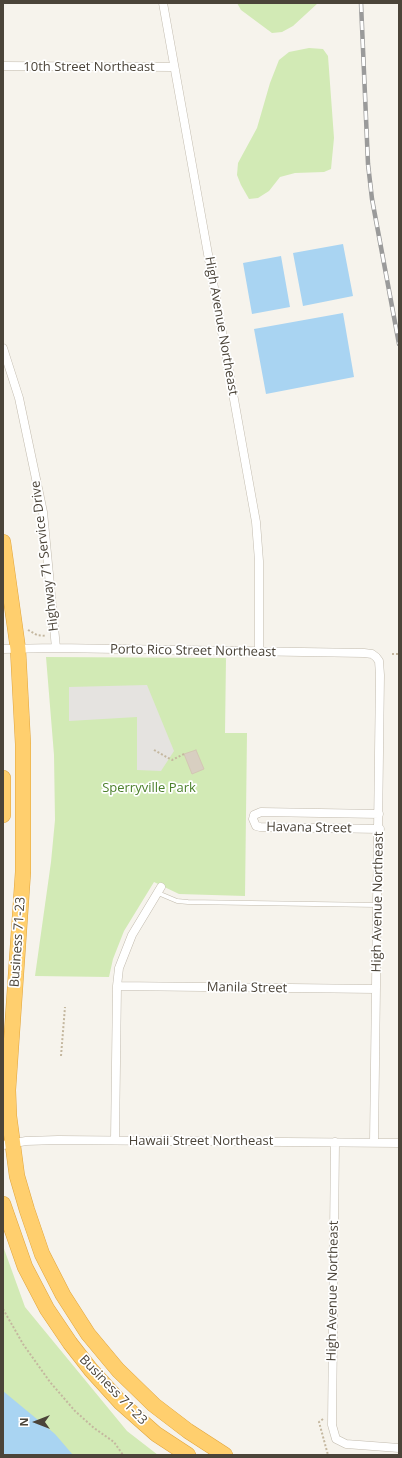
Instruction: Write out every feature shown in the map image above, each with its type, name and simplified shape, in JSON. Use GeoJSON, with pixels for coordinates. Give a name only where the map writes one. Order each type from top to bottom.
{"type":"FeatureCollection","features":[{"type":"Feature","properties":{"kind":"highway","name":"Business 71-23"},"geometry":{"type":"LineString","coordinates":[[3,542],[10,649],[24,744],[24,872],[8,1069],[8,1144],[42,1254],[63,1294],[88,1334],[118,1370],[154,1405],[188,1431],[225,1455]]}},
{"type":"Feature","properties":{"kind":"highway"},"geometry":{"type":"LineString","coordinates":[[3,778],[3,815]]}},
{"type":"Feature","properties":{"kind":"highway","name":"Business 71-23"},"geometry":{"type":"LineString","coordinates":[[3,1204],[25,1267],[47,1309],[70,1343],[91,1370],[121,1403],[156,1434],[188,1455]]}},
{"type":"Feature","properties":{"kind":"street","name":"High Avenue Northeast"},"geometry":{"type":"LineString","coordinates":[[162,3],[256,522],[259,561],[259,651]]}},
{"type":"Feature","properties":{"kind":"street","name":"10th Street Northeast"},"geometry":{"type":"LineString","coordinates":[[3,66],[174,67]]}},
{"type":"Feature","properties":{"kind":"street","name":"Highway 71 Service Drive"},"geometry":{"type":"LineString","coordinates":[[3,348],[19,398],[43,512],[56,648]]}},
{"type":"Feature","properties":{"kind":"street","name":"Porto Rico Street Northeast"},"geometry":{"type":"LineString","coordinates":[[10,649],[56,648],[364,653],[372,654],[379,661]]}},
{"type":"Feature","properties":{"kind":"street","name":"High Avenue Northeast"},"geometry":{"type":"LineString","coordinates":[[374,1142],[380,829],[379,661]]}},
{"type":"Feature","properties":{"kind":"street","name":"Havana Street"},"geometry":{"type":"LineString","coordinates":[[379,814],[261,812],[256,813],[253,819],[256,826],[260,827],[380,829]]}},
{"type":"Feature","properties":{"kind":"street"},"geometry":{"type":"LineString","coordinates":[[114,1140],[117,986],[119,968],[125,950],[159,890]]}},
{"type":"Feature","properties":{"kind":"street","name":"Manila Street"},"geometry":{"type":"LineString","coordinates":[[117,986],[376,989]]}},
{"type":"Feature","properties":{"kind":"street","name":"Hawaii Street Northeast"},"geometry":{"type":"LineString","coordinates":[[8,1144],[53,1140],[399,1143]]}},
{"type":"Feature","properties":{"kind":"street","name":"High Avenue Northeast"},"geometry":{"type":"LineString","coordinates":[[335,1142],[332,1425],[336,1439],[346,1444],[399,1448]]}},
{"type":"Feature","properties":{"kind":"lane"},"geometry":{"type":"LineString","coordinates":[[159,890],[177,901],[188,902],[378,904]]}},
{"type":"Feature","properties":{"kind":"path"},"geometry":{"type":"LineString","coordinates":[[392,654],[399,654]]}},
{"type":"Feature","properties":{"kind":"path"},"geometry":{"type":"LineString","coordinates":[[154,750],[172,760],[184,754]]}},
{"type":"Feature","properties":{"kind":"path"},"geometry":{"type":"LineString","coordinates":[[61,1056],[65,1008]]}},
{"type":"Feature","properties":{"kind":"path"},"geometry":{"type":"LineString","coordinates":[[3,1309],[23,1344],[50,1382],[80,1415],[94,1428],[114,1442],[123,1455]]}},
{"type":"Feature","properties":{"kind":"green space"},"geometry":{"type":"Polygon","coordinates":[[[237,3],[318,3],[293,26],[282,32],[272,33],[241,10],[237,3]]]}},
{"type":"Feature","properties":{"kind":"green space"},"geometry":{"type":"Polygon","coordinates":[[[309,48],[323,49],[328,56],[334,138],[331,169],[324,172],[295,173],[280,177],[269,191],[258,198],[249,199],[237,175],[238,163],[257,128],[270,83],[279,60],[289,52],[309,48]]]}},
{"type":"Feature","properties":{"kind":"green space","name":"Sperryville Park"},"geometry":{"type":"Polygon","coordinates":[[[46,657],[226,658],[225,733],[247,733],[245,896],[179,894],[154,882],[124,931],[113,959],[109,977],[35,976],[51,862],[55,820],[54,755],[46,657]]]}},
{"type":"Feature","properties":{"kind":"green space"},"geometry":{"type":"Polygon","coordinates":[[[3,1246],[25,1307],[127,1431],[158,1455],[49,1455],[3,1411],[3,1246]]]}},
{"type":"Feature","properties":{"kind":"shaded area"},"geometry":{"type":"Polygon","coordinates":[[[147,685],[174,751],[161,771],[137,770],[137,717],[69,721],[69,687],[147,685]]]}},
{"type":"Feature","properties":{"kind":"water"},"geometry":{"type":"Polygon","coordinates":[[[343,244],[353,296],[303,306],[293,253],[343,244]]]}},
{"type":"Feature","properties":{"kind":"water"},"geometry":{"type":"Polygon","coordinates":[[[281,256],[290,307],[252,314],[243,263],[281,256]]]}},
{"type":"Feature","properties":{"kind":"water"},"geometry":{"type":"Polygon","coordinates":[[[343,313],[354,377],[266,394],[254,329],[343,313]]]}},
{"type":"Feature","properties":{"kind":"water"},"geometry":{"type":"Polygon","coordinates":[[[3,1391],[55,1434],[73,1455],[3,1455],[3,1391]]]}},
{"type":"Feature","properties":{"kind":"building"},"geometry":{"type":"Polygon","coordinates":[[[196,750],[204,769],[192,774],[184,754],[196,750]]]}},
{"type":"Feature","properties":{"kind":"railway"},"geometry":{"type":"LineString","coordinates":[[361,3],[368,164],[372,199],[399,344]]}}]}
